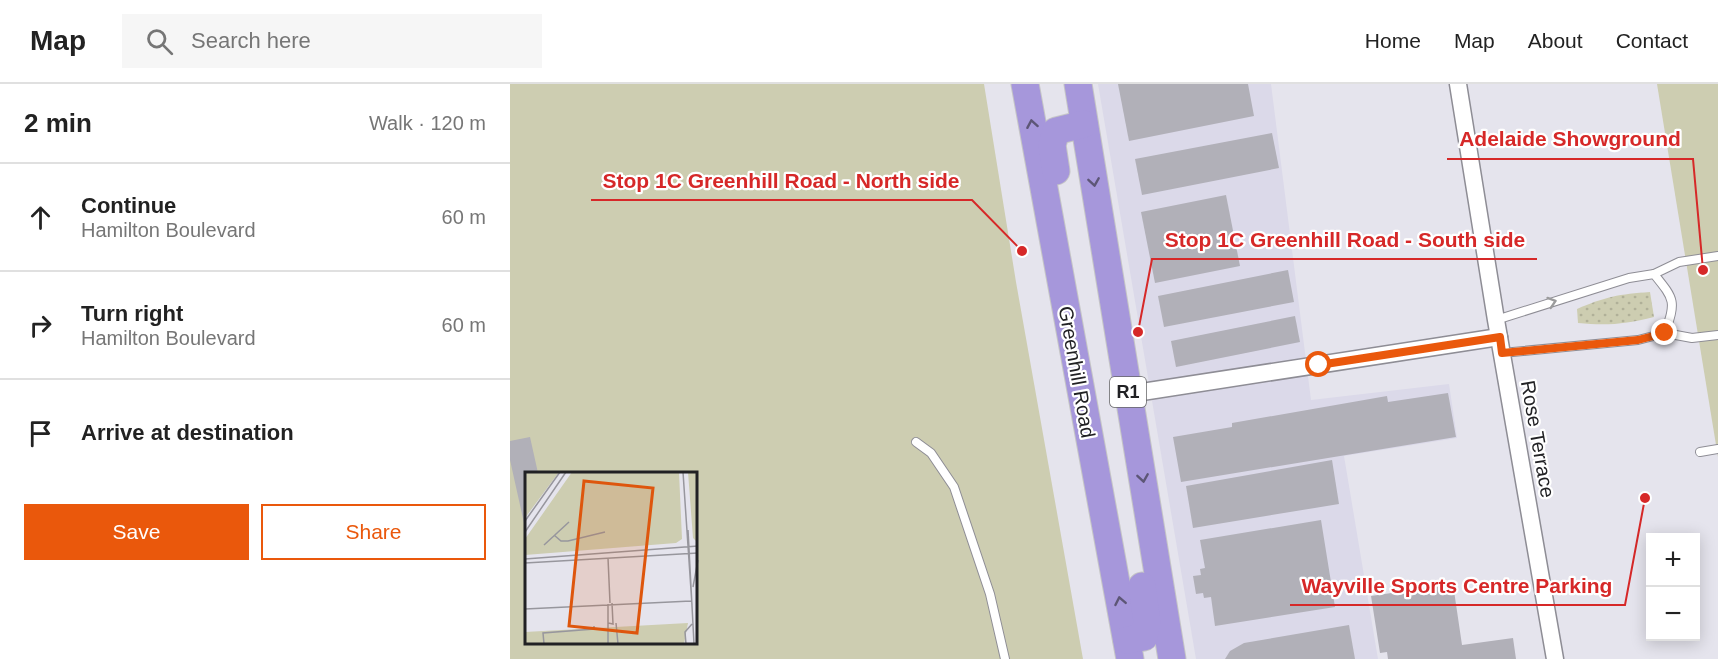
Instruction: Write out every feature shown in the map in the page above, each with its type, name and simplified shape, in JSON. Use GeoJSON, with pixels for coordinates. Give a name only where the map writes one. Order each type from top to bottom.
{"type":"FeatureCollection","features":[{"type":"Feature","properties":{"kind":"highway","name":"Greenhill Road"},"geometry":{"type":"LineString","coordinates":[[1025,84],[1129,650]]}},
{"type":"Feature","properties":{"kind":"highway","name":"R1"},"geometry":{"type":"LineString","coordinates":[[1078,84],[1173,659]]}},
{"type":"Feature","properties":{"kind":"highway"},"geometry":{"type":"LineString","coordinates":[[1054,243],[1059,196],[1052,145],[1056,131],[1084,124]]}},
{"type":"Feature","properties":{"kind":"highway"},"geometry":{"type":"LineString","coordinates":[[1129,650],[1144,637],[1148,622],[1139,569],[1151,530]]}},
{"type":"Feature","properties":{"kind":"street","name":"Rose Terrace"},"geometry":{"type":"LineString","coordinates":[[1458,84],[1555,659]]}},
{"type":"Feature","properties":{"kind":"street"},"geometry":{"type":"LineString","coordinates":[[1129,394],[1501,345]]}},
{"type":"Feature","properties":{"kind":"lane"},"geometry":{"type":"LineString","coordinates":[[1496,320],[1629,278],[1654,274],[1679,262],[1718,256]]}},
{"type":"Feature","properties":{"kind":"lane"},"geometry":{"type":"LineString","coordinates":[[1654,274],[1670,295],[1673,310],[1665,333]]}},
{"type":"Feature","properties":{"kind":"lane"},"geometry":{"type":"LineString","coordinates":[[1501,345],[1638,340],[1665,333],[1692,338],[1718,335]]}},
{"type":"Feature","properties":{"kind":"lane"},"geometry":{"type":"LineString","coordinates":[[916,442],[931,453],[954,487],[990,594],[1005,659]]}},
{"type":"Feature","properties":{"kind":"lane"},"geometry":{"type":"LineString","coordinates":[[1700,452],[1718,449]]}},
{"type":"Feature","properties":{"kind":"shaded area"},"geometry":{"type":"Polygon","coordinates":[[[1098,84],[1271,84],[1311,400],[1449,384],[1457,438],[1344,456],[1378,659],[1196,659],[1098,84]]]}},
{"type":"Feature","properties":{"kind":"green space"},"geometry":{"type":"Polygon","coordinates":[[[510,84],[984,84],[1016,282],[1083,659],[510,659],[510,84]]]}},
{"type":"Feature","properties":{"kind":"green space"},"geometry":{"type":"Polygon","coordinates":[[[1657,84],[1718,84],[1718,457],[1657,84]]]}},
{"type":"Feature","properties":{"kind":"green space"},"geometry":{"type":"Polygon","coordinates":[[[1650,292],[1654,317],[1616,324],[1578,323],[1577,309],[1612,297],[1650,292]]]}},
{"type":"Feature","properties":{"kind":"building"},"geometry":{"type":"Polygon","coordinates":[[[1118,84],[1248,84],[1254,116],[1129,141],[1118,84]]]}},
{"type":"Feature","properties":{"kind":"building"},"geometry":{"type":"Polygon","coordinates":[[[1272,133],[1279,168],[1142,195],[1135,159],[1272,133]]]}},
{"type":"Feature","properties":{"kind":"building"},"geometry":{"type":"Polygon","coordinates":[[[1226,195],[1240,266],[1155,283],[1141,212],[1226,195]]]}},
{"type":"Feature","properties":{"kind":"building"},"geometry":{"type":"Polygon","coordinates":[[[1288,270],[1294,302],[1164,327],[1158,296],[1288,270]]]}},
{"type":"Feature","properties":{"kind":"building"},"geometry":{"type":"Polygon","coordinates":[[[1295,316],[1300,342],[1176,367],[1171,341],[1295,316]]]}},
{"type":"Feature","properties":{"kind":"building"},"geometry":{"type":"Polygon","coordinates":[[[1448,393],[1456,437],[1181,482],[1173,437],[1232,427],[1232,423],[1387,396],[1388,402],[1448,393]]]}},
{"type":"Feature","properties":{"kind":"building"},"geometry":{"type":"Polygon","coordinates":[[[530,437],[538,472],[525,472],[524,523],[510,460],[510,441],[530,437]]]}},
{"type":"Feature","properties":{"kind":"building"},"geometry":{"type":"Polygon","coordinates":[[[1332,460],[1339,504],[1193,528],[1186,486],[1332,460]]]}},
{"type":"Feature","properties":{"kind":"building"},"geometry":{"type":"Polygon","coordinates":[[[1321,520],[1335,607],[1215,626],[1211,597],[1204,598],[1203,593],[1196,594],[1193,576],[1201,575],[1200,569],[1205,568],[1200,540],[1321,520]]]}},
{"type":"Feature","properties":{"kind":"building"},"geometry":{"type":"Polygon","coordinates":[[[1453,584],[1462,645],[1513,638],[1516,659],[1388,659],[1387,652],[1380,653],[1371,596],[1453,584]]]}},
{"type":"Feature","properties":{"kind":"building"},"geometry":{"type":"Polygon","coordinates":[[[1349,625],[1355,659],[1225,659],[1230,651],[1244,643],[1349,625]]]}},
{"type":"Feature","properties":{"kind":"place","name":"Stop 1C Greenhill Road - North side"},"geometry":{"type":"Point","coordinates":[1022,251]}},
{"type":"Feature","properties":{"kind":"place","name":"Adelaide Showground"},"geometry":{"type":"Point","coordinates":[1703,270]}},
{"type":"Feature","properties":{"kind":"place","name":"Stop 1C Greenhill Road - South side"},"geometry":{"type":"Point","coordinates":[1138,332]}},
{"type":"Feature","properties":{"kind":"place","name":"Wayville Sports Centre Parking"},"geometry":{"type":"Point","coordinates":[1645,498]}},
{"type":"Feature","properties":{"kind":"route"},"geometry":{"type":"LineString","coordinates":[[1319,365],[1500,337],[1502,353],[1638,340],[1665,333]]}}]}
